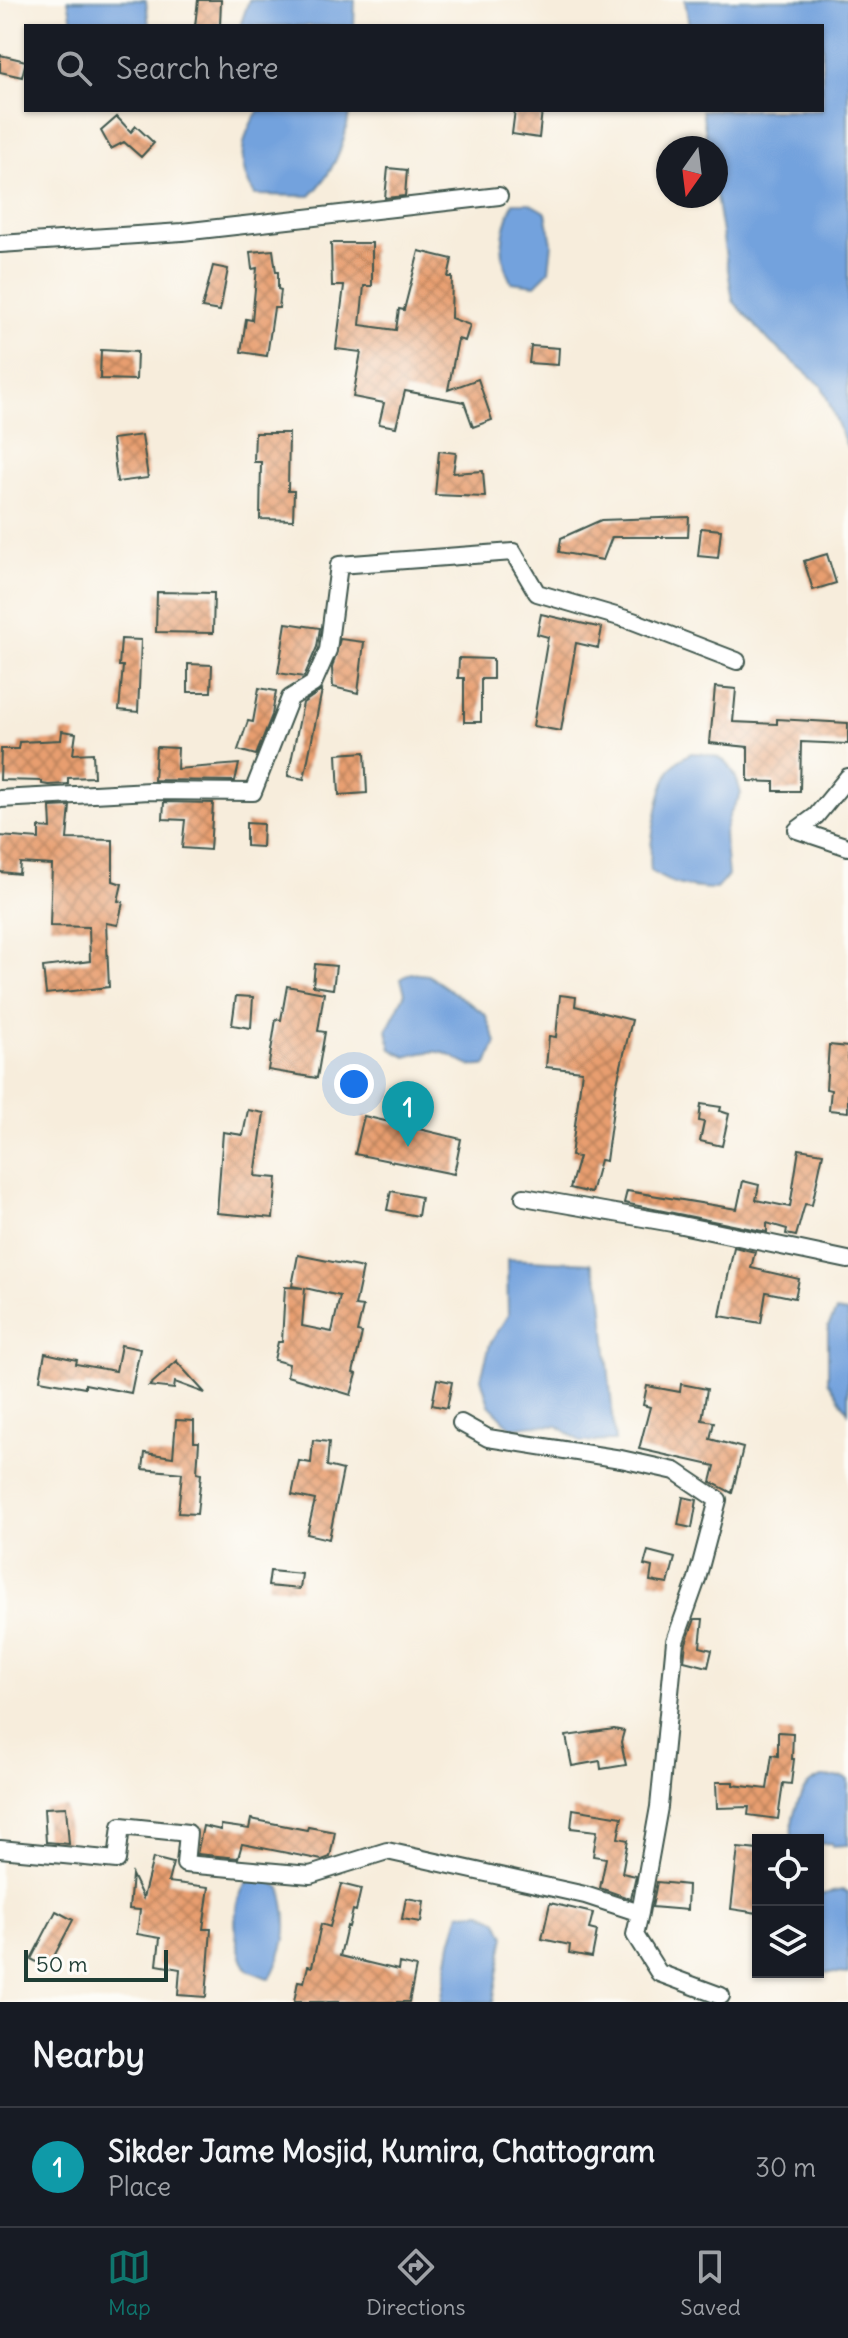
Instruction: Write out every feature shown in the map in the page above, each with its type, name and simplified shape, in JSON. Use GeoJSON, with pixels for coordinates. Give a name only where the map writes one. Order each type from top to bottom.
{"type":"FeatureCollection","features":[{"type":"Feature","properties":{"kind":"street"},"geometry":{"type":"LineString","coordinates":[[0,244],[182,232],[499,196]]}},
{"type":"Feature","properties":{"kind":"street"},"geometry":{"type":"LineString","coordinates":[[0,799],[150,791],[253,792],[290,698],[313,684],[328,650],[339,565],[513,552],[537,593],[633,621],[737,661]]}},
{"type":"Feature","properties":{"kind":"street"},"geometry":{"type":"LineString","coordinates":[[848,777],[816,816],[797,830],[848,847]]}},
{"type":"Feature","properties":{"kind":"street"},"geometry":{"type":"LineString","coordinates":[[524,1197],[672,1223],[848,1260]]}},
{"type":"Feature","properties":{"kind":"street"},"geometry":{"type":"LineString","coordinates":[[461,1423],[488,1438],[621,1459],[675,1471],[718,1500],[697,1579],[675,1641],[659,1807],[635,1935],[659,1973],[721,1996]]}},
{"type":"Feature","properties":{"kind":"street"},"geometry":{"type":"LineString","coordinates":[[0,1849],[117,1860],[121,1826],[188,1833],[185,1864],[310,1875],[387,1851],[585,1895],[640,1913]]}},
{"type":"Feature","properties":{"kind":"water"},"geometry":{"type":"Polygon","coordinates":[[[68,0],[146,0],[149,24],[73,24],[68,0]]]}},
{"type":"Feature","properties":{"kind":"water"},"geometry":{"type":"Polygon","coordinates":[[[249,0],[355,0],[354,24],[241,24],[249,0]]]}},
{"type":"Feature","properties":{"kind":"water"},"geometry":{"type":"Polygon","coordinates":[[[685,0],[848,0],[848,449],[822,386],[771,343],[733,301],[718,208],[728,208],[728,136],[706,136],[702,112],[824,112],[824,24],[689,24],[685,0]]]}},
{"type":"Feature","properties":{"kind":"water"},"geometry":{"type":"Polygon","coordinates":[[[258,112],[347,112],[349,115],[336,159],[325,179],[310,196],[255,195],[243,163],[244,141],[258,112]]]}},
{"type":"Feature","properties":{"kind":"water"},"geometry":{"type":"Polygon","coordinates":[[[513,203],[529,203],[546,213],[552,243],[549,271],[535,285],[511,282],[504,262],[504,233],[513,203]]]}},
{"type":"Feature","properties":{"kind":"water"},"geometry":{"type":"Polygon","coordinates":[[[691,753],[712,755],[725,762],[734,774],[741,794],[730,813],[724,834],[728,876],[716,889],[682,885],[651,871],[653,832],[664,784],[675,764],[691,753]]]}},
{"type":"Feature","properties":{"kind":"water"},"geometry":{"type":"Polygon","coordinates":[[[411,973],[428,975],[485,1014],[496,1042],[487,1065],[472,1066],[439,1052],[406,1057],[391,1049],[387,1030],[405,993],[401,979],[411,973]]]}},
{"type":"Feature","properties":{"kind":"water"},"geometry":{"type":"Polygon","coordinates":[[[507,1259],[591,1263],[601,1287],[615,1441],[581,1442],[558,1426],[512,1428],[489,1405],[481,1378],[490,1344],[508,1315],[507,1259]]]}},
{"type":"Feature","properties":{"kind":"water"},"geometry":{"type":"Polygon","coordinates":[[[836,1311],[848,1313],[848,1412],[828,1381],[828,1327],[836,1311]]]}},
{"type":"Feature","properties":{"kind":"water"},"geometry":{"type":"Polygon","coordinates":[[[821,1777],[848,1780],[848,1845],[824,1844],[824,1834],[792,1834],[798,1803],[809,1784],[821,1777]]]}},
{"type":"Feature","properties":{"kind":"water"},"geometry":{"type":"Polygon","coordinates":[[[265,1877],[281,1888],[286,1913],[284,1944],[270,1979],[247,1970],[235,1924],[238,1900],[249,1879],[265,1877]]]}},
{"type":"Feature","properties":{"kind":"water"},"geometry":{"type":"Polygon","coordinates":[[[842,1890],[848,1892],[848,1974],[824,1972],[824,1894],[842,1890]]]}},
{"type":"Feature","properties":{"kind":"water"},"geometry":{"type":"Polygon","coordinates":[[[481,1912],[498,1921],[505,1936],[493,2002],[441,2002],[451,1943],[460,1913],[481,1912]]]}},
{"type":"Feature","properties":{"kind":"building"},"geometry":{"type":"Polygon","coordinates":[[[198,0],[221,0],[220,24],[195,24],[198,0]]]}},
{"type":"Feature","properties":{"kind":"building"},"geometry":{"type":"Polygon","coordinates":[[[0,55],[24,61],[22,77],[0,72],[0,55]]]}},
{"type":"Feature","properties":{"kind":"building"},"geometry":{"type":"Polygon","coordinates":[[[515,112],[542,112],[539,138],[512,134],[515,112]]]}},
{"type":"Feature","properties":{"kind":"building"},"geometry":{"type":"Polygon","coordinates":[[[117,117],[131,132],[136,126],[154,143],[141,157],[124,142],[111,149],[101,131],[117,117]]]}},
{"type":"Feature","properties":{"kind":"building"},"geometry":{"type":"Polygon","coordinates":[[[388,168],[407,170],[405,196],[385,198],[388,168]]]}},
{"type":"Feature","properties":{"kind":"building"},"geometry":{"type":"Polygon","coordinates":[[[331,243],[372,243],[372,286],[364,286],[360,325],[396,330],[399,309],[404,310],[419,251],[452,259],[448,277],[452,277],[451,318],[470,325],[465,341],[458,339],[448,390],[478,379],[492,420],[473,427],[464,402],[405,391],[396,427],[379,424],[384,403],[353,397],[361,352],[336,349],[344,286],[332,286],[331,243]]]}},
{"type":"Feature","properties":{"kind":"building"},"geometry":{"type":"Polygon","coordinates":[[[273,250],[278,289],[281,290],[279,308],[274,308],[267,356],[241,352],[246,319],[252,320],[257,268],[252,269],[250,252],[273,250]]]}},
{"type":"Feature","properties":{"kind":"building"},"geometry":{"type":"Polygon","coordinates":[[[213,266],[228,269],[220,311],[202,308],[213,266]]]}},
{"type":"Feature","properties":{"kind":"building"},"geometry":{"type":"Polygon","coordinates":[[[531,346],[559,348],[558,365],[529,363],[531,346]]]}},
{"type":"Feature","properties":{"kind":"building"},"geometry":{"type":"Polygon","coordinates":[[[101,350],[137,352],[136,380],[100,379],[101,350]]]}},
{"type":"Feature","properties":{"kind":"building"},"geometry":{"type":"Polygon","coordinates":[[[255,433],[289,433],[288,491],[294,491],[293,520],[260,519],[261,462],[254,462],[255,433]]]}},
{"type":"Feature","properties":{"kind":"building"},"geometry":{"type":"Polygon","coordinates":[[[142,435],[148,478],[117,482],[112,439],[142,435]]]}},
{"type":"Feature","properties":{"kind":"building"},"geometry":{"type":"Polygon","coordinates":[[[439,451],[456,453],[453,473],[483,471],[485,497],[435,495],[439,451]]]}},
{"type":"Feature","properties":{"kind":"building"},"geometry":{"type":"Polygon","coordinates":[[[689,517],[688,537],[612,537],[603,560],[559,552],[561,538],[601,520],[689,517]]]}},
{"type":"Feature","properties":{"kind":"building"},"geometry":{"type":"Polygon","coordinates":[[[701,528],[721,530],[718,558],[698,556],[701,528]]]}},
{"type":"Feature","properties":{"kind":"building"},"geometry":{"type":"Polygon","coordinates":[[[827,554],[836,583],[813,590],[804,561],[827,554]]]}},
{"type":"Feature","properties":{"kind":"building"},"geometry":{"type":"Polygon","coordinates":[[[157,592],[214,593],[213,633],[156,632],[157,592]]]}},
{"type":"Feature","properties":{"kind":"building"},"geometry":{"type":"Polygon","coordinates":[[[541,614],[602,628],[598,648],[576,643],[561,731],[533,726],[548,637],[537,634],[541,614]]]}},
{"type":"Feature","properties":{"kind":"building"},"geometry":{"type":"Polygon","coordinates":[[[286,623],[320,628],[317,647],[304,677],[278,673],[286,623]]]}},
{"type":"Feature","properties":{"kind":"building"},"geometry":{"type":"Polygon","coordinates":[[[121,639],[141,640],[138,712],[119,710],[123,666],[119,666],[121,639]]]}},
{"type":"Feature","properties":{"kind":"building"},"geometry":{"type":"Polygon","coordinates":[[[340,639],[364,642],[358,693],[333,687],[332,668],[340,639]]]}},
{"type":"Feature","properties":{"kind":"building"},"geometry":{"type":"Polygon","coordinates":[[[459,658],[493,659],[493,679],[481,679],[481,722],[464,722],[464,678],[458,678],[459,658]]]}},
{"type":"Feature","properties":{"kind":"building"},"geometry":{"type":"Polygon","coordinates":[[[188,664],[212,665],[211,692],[188,692],[188,664]]]}},
{"type":"Feature","properties":{"kind":"building"},"geometry":{"type":"Polygon","coordinates":[[[715,687],[736,689],[733,722],[777,724],[777,719],[848,723],[848,744],[801,742],[800,791],[774,791],[774,782],[748,781],[748,747],[710,743],[715,687]]]}},
{"type":"Feature","properties":{"kind":"building"},"geometry":{"type":"Polygon","coordinates":[[[259,688],[276,691],[272,715],[256,755],[238,750],[248,721],[253,722],[259,688]]]}},
{"type":"Feature","properties":{"kind":"building"},"geometry":{"type":"Polygon","coordinates":[[[322,690],[304,779],[288,776],[303,703],[322,690]]]}},
{"type":"Feature","properties":{"kind":"building"},"geometry":{"type":"Polygon","coordinates":[[[62,731],[76,733],[73,754],[93,753],[94,777],[68,778],[68,784],[48,785],[42,784],[42,781],[0,780],[1,749],[18,749],[19,742],[61,740],[62,731]]]}},
{"type":"Feature","properties":{"kind":"building"},"geometry":{"type":"Polygon","coordinates":[[[156,747],[178,748],[177,769],[239,764],[235,781],[154,780],[156,747]]]}},
{"type":"Feature","properties":{"kind":"building"},"geometry":{"type":"Polygon","coordinates":[[[365,752],[367,793],[339,795],[337,754],[365,752]]]}},
{"type":"Feature","properties":{"kind":"building"},"geometry":{"type":"Polygon","coordinates":[[[164,802],[213,803],[210,850],[182,848],[185,820],[163,819],[164,802]]]}},
{"type":"Feature","properties":{"kind":"building"},"geometry":{"type":"Polygon","coordinates":[[[70,806],[67,839],[113,840],[113,881],[122,884],[118,901],[123,902],[118,925],[106,923],[109,987],[46,994],[43,967],[90,961],[89,927],[50,926],[52,865],[20,863],[19,874],[0,872],[0,836],[39,839],[39,827],[51,828],[50,807],[70,806]]]}},
{"type":"Feature","properties":{"kind":"building"},"geometry":{"type":"Polygon","coordinates":[[[246,823],[263,824],[262,847],[246,846],[246,823]]]}},
{"type":"Feature","properties":{"kind":"building"},"geometry":{"type":"Polygon","coordinates":[[[315,964],[336,966],[333,989],[313,986],[315,964]]]}},
{"type":"Feature","properties":{"kind":"building"},"geometry":{"type":"Polygon","coordinates":[[[287,986],[324,993],[318,1031],[325,1032],[317,1078],[268,1070],[276,1019],[281,1020],[287,986]]]}},
{"type":"Feature","properties":{"kind":"building"},"geometry":{"type":"Polygon","coordinates":[[[560,995],[576,997],[575,1006],[632,1020],[616,1087],[606,1161],[600,1160],[591,1193],[570,1188],[579,1157],[571,1156],[582,1071],[546,1067],[549,1036],[556,1037],[560,995]]]}},
{"type":"Feature","properties":{"kind":"building"},"geometry":{"type":"Polygon","coordinates":[[[236,996],[253,997],[251,1028],[232,1025],[236,996]]]}},
{"type":"Feature","properties":{"kind":"building"},"geometry":{"type":"Polygon","coordinates":[[[829,1045],[848,1047],[848,1112],[829,1110],[831,1090],[826,1089],[829,1045]]]}},
{"type":"Feature","properties":{"kind":"building"},"geometry":{"type":"Polygon","coordinates":[[[701,1104],[721,1107],[720,1111],[729,1114],[722,1146],[700,1141],[704,1122],[699,1121],[701,1104]]]}},
{"type":"Feature","properties":{"kind":"building"},"geometry":{"type":"Polygon","coordinates":[[[248,1110],[264,1113],[255,1176],[277,1178],[273,1218],[217,1213],[223,1132],[243,1135],[248,1110]]]}},
{"type":"Feature","properties":{"kind":"building"},"geometry":{"type":"Polygon","coordinates":[[[364,1116],[461,1139],[454,1174],[355,1154],[364,1116]]]}},
{"type":"Feature","properties":{"kind":"building"},"geometry":{"type":"Polygon","coordinates":[[[799,1149],[823,1153],[812,1205],[805,1204],[796,1236],[786,1234],[787,1229],[767,1223],[767,1232],[624,1203],[627,1191],[737,1209],[743,1181],[759,1185],[756,1200],[790,1207],[799,1149]]]}},
{"type":"Feature","properties":{"kind":"building"},"geometry":{"type":"Polygon","coordinates":[[[391,1191],[421,1197],[418,1216],[387,1210],[391,1191]]]}},
{"type":"Feature","properties":{"kind":"building"},"geometry":{"type":"Polygon","coordinates":[[[734,1247],[755,1252],[751,1268],[799,1279],[795,1298],[766,1292],[761,1323],[720,1316],[734,1247]]]}},
{"type":"Feature","properties":{"kind":"building"},"geometry":{"type":"Polygon","coordinates":[[[298,1255],[363,1268],[355,1306],[363,1307],[357,1332],[362,1333],[351,1395],[287,1376],[289,1364],[274,1360],[278,1342],[282,1342],[285,1287],[303,1288],[292,1286],[298,1255]],[[305,1288],[302,1326],[332,1332],[340,1296],[305,1288]]]}},
{"type":"Feature","properties":{"kind":"building"},"geometry":{"type":"Polygon","coordinates":[[[121,1345],[140,1349],[131,1393],[85,1384],[85,1388],[40,1380],[45,1353],[77,1360],[76,1364],[116,1371],[121,1345]]]}},
{"type":"Feature","properties":{"kind":"building"},"geometry":{"type":"Polygon","coordinates":[[[177,1361],[205,1393],[175,1382],[174,1389],[149,1386],[177,1361]]]}},
{"type":"Feature","properties":{"kind":"building"},"geometry":{"type":"Polygon","coordinates":[[[437,1379],[452,1382],[447,1408],[432,1405],[437,1379]]]}},
{"type":"Feature","properties":{"kind":"building"},"geometry":{"type":"Polygon","coordinates":[[[681,1384],[707,1389],[702,1420],[714,1422],[710,1439],[743,1448],[732,1493],[711,1482],[715,1466],[639,1449],[650,1407],[643,1405],[647,1386],[680,1392],[681,1384]]]}},
{"type":"Feature","properties":{"kind":"building"},"geometry":{"type":"Polygon","coordinates":[[[176,1420],[194,1421],[194,1442],[199,1442],[197,1473],[201,1474],[197,1514],[178,1513],[182,1473],[143,1469],[145,1453],[173,1457],[176,1420]]]}},
{"type":"Feature","properties":{"kind":"building"},"geometry":{"type":"Polygon","coordinates":[[[313,1440],[329,1442],[327,1466],[343,1470],[329,1539],[307,1534],[315,1500],[292,1495],[299,1461],[311,1463],[313,1440]]]}},
{"type":"Feature","properties":{"kind":"building"},"geometry":{"type":"Polygon","coordinates":[[[683,1497],[697,1500],[692,1528],[678,1525],[683,1497]]]}},
{"type":"Feature","properties":{"kind":"building"},"geometry":{"type":"Polygon","coordinates":[[[648,1551],[675,1558],[668,1584],[650,1581],[652,1567],[644,1565],[648,1551]]]}},
{"type":"Feature","properties":{"kind":"building"},"geometry":{"type":"Polygon","coordinates":[[[270,1571],[302,1574],[300,1589],[268,1586],[270,1571]]]}},
{"type":"Feature","properties":{"kind":"building"},"geometry":{"type":"Polygon","coordinates":[[[695,1619],[703,1619],[700,1647],[712,1650],[708,1667],[684,1661],[686,1643],[695,1619]]]}},
{"type":"Feature","properties":{"kind":"building"},"geometry":{"type":"Polygon","coordinates":[[[614,1729],[624,1731],[621,1742],[626,1765],[601,1769],[600,1761],[572,1766],[566,1736],[614,1729]]]}},
{"type":"Feature","properties":{"kind":"building"},"geometry":{"type":"Polygon","coordinates":[[[778,1732],[793,1733],[794,1759],[791,1784],[783,1783],[778,1819],[748,1815],[749,1807],[717,1808],[716,1782],[767,1789],[772,1755],[778,1756],[778,1732]]]}},
{"type":"Feature","properties":{"kind":"building"},"geometry":{"type":"Polygon","coordinates":[[[66,1807],[69,1844],[46,1842],[44,1808],[66,1807]]]}},
{"type":"Feature","properties":{"kind":"building"},"geometry":{"type":"Polygon","coordinates":[[[573,1809],[622,1817],[618,1838],[628,1840],[622,1873],[636,1876],[631,1899],[600,1888],[606,1858],[593,1856],[597,1831],[571,1828],[573,1809]]]}},
{"type":"Feature","properties":{"kind":"building"},"geometry":{"type":"Polygon","coordinates":[[[251,1819],[335,1832],[330,1857],[322,1860],[242,1844],[238,1858],[197,1854],[203,1826],[221,1830],[221,1825],[249,1829],[251,1819]]]}},
{"type":"Feature","properties":{"kind":"building"},"geometry":{"type":"Polygon","coordinates":[[[738,1848],[752,1849],[752,1912],[731,1909],[738,1848]]]}},
{"type":"Feature","properties":{"kind":"building"},"geometry":{"type":"Polygon","coordinates":[[[153,1858],[173,1863],[168,1882],[209,1887],[203,1929],[211,1929],[206,1997],[178,1995],[180,1969],[157,1965],[160,1938],[137,1934],[140,1910],[129,1909],[132,1875],[143,1898],[153,1858]]]}},
{"type":"Feature","properties":{"kind":"building"},"geometry":{"type":"Polygon","coordinates":[[[657,1882],[688,1885],[687,1910],[652,1907],[657,1882]]]}},
{"type":"Feature","properties":{"kind":"building"},"geometry":{"type":"Polygon","coordinates":[[[341,1884],[361,1889],[340,1956],[398,1970],[399,1963],[416,1967],[409,2002],[294,2002],[298,1981],[304,1982],[308,1966],[312,1967],[321,1924],[330,1927],[341,1884]]]}},
{"type":"Feature","properties":{"kind":"building"},"geometry":{"type":"Polygon","coordinates":[[[406,1898],[424,1901],[421,1922],[402,1919],[406,1898]]]}},
{"type":"Feature","properties":{"kind":"building"},"geometry":{"type":"Polygon","coordinates":[[[550,1903],[593,1913],[589,1929],[597,1931],[592,1957],[569,1953],[570,1945],[542,1939],[550,1903]]]}},
{"type":"Feature","properties":{"kind":"building"},"geometry":{"type":"Polygon","coordinates":[[[56,1911],[73,1920],[48,1968],[31,1959],[56,1911]]]}},
{"type":"Feature","properties":{"kind":"place","name":"Sikder Jame Mosjid, Kumira, Chattogram"},"geometry":{"type":"Point","coordinates":[408,1147]}}]}
